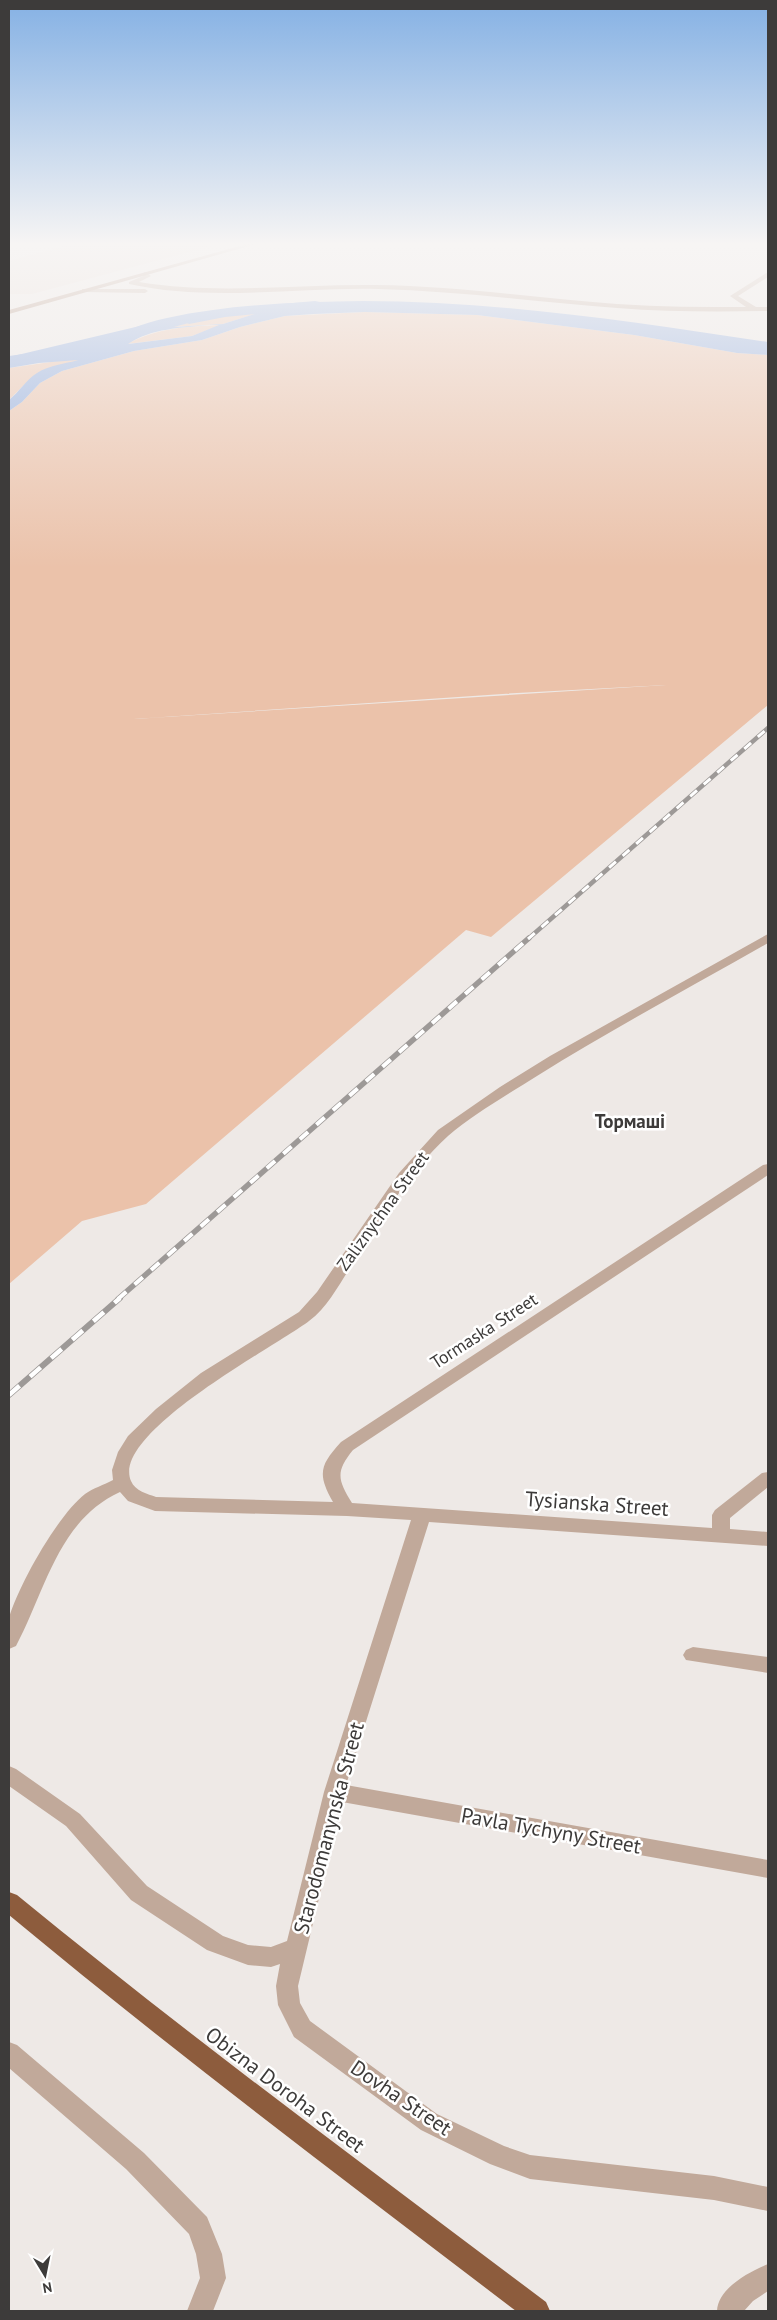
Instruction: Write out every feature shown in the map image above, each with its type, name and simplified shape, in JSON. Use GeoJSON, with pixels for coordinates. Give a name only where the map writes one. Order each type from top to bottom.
{"type":"FeatureCollection","features":[{"type":"Feature","properties":{"kind":"highway","name":"Obizna Doroha Street"},"geometry":{"type":"LineString","coordinates":[[9,1902],[129,2002],[252,2098],[537,2311]]}},
{"type":"Feature","properties":{"kind":"street","name":"Zaliznychna Street"},"geometry":{"type":"LineString","coordinates":[[122,1483],[121,1470],[124,1456],[134,1440],[162,1413],[207,1377],[305,1316],[323,1296],[404,1176],[443,1133],[505,1090],[555,1059],[768,938]]}},
{"type":"Feature","properties":{"kind":"street","name":"Tormaska Street"},"geometry":{"type":"LineString","coordinates":[[347,1508],[330,1483],[328,1475],[330,1467],[347,1446],[768,1168]]}},
{"type":"Feature","properties":{"kind":"street"},"geometry":{"type":"LineString","coordinates":[[722,1535],[721,1515],[768,1478]]}},
{"type":"Feature","properties":{"kind":"street"},"geometry":{"type":"LineString","coordinates":[[9,1641],[40,1574],[68,1523],[93,1497],[122,1483],[134,1496],[155,1504],[347,1508],[422,1514]]}},
{"type":"Feature","properties":{"kind":"street","name":"Tysianska Street"},"geometry":{"type":"LineString","coordinates":[[422,1514],[768,1539]]}},
{"type":"Feature","properties":{"kind":"street","name":"Starodomanynska Street"},"geometry":{"type":"LineString","coordinates":[[9,1775],[73,1820],[139,1893],[215,1944],[248,1955],[270,1957],[297,1947],[334,1792],[422,1514]]}},
{"type":"Feature","properties":{"kind":"street"},"geometry":{"type":"LineString","coordinates":[[693,1655],[768,1665]]}},
{"type":"Feature","properties":{"kind":"street","name":"Pavla Tychyny Street"},"geometry":{"type":"LineString","coordinates":[[334,1792],[768,1869]]}},
{"type":"Feature","properties":{"kind":"street","name":"Dovha Street"},"geometry":{"type":"LineString","coordinates":[[297,1947],[290,1967],[287,1986],[289,2005],[302,2029],[429,2122],[499,2156],[530,2167],[714,2188],[768,2199]]}},
{"type":"Feature","properties":{"kind":"street"},"geometry":{"type":"LineString","coordinates":[[9,2054],[135,2161],[198,2226],[209,2254],[213,2278],[200,2311]]}},
{"type":"Feature","properties":{"kind":"street"},"geometry":{"type":"LineString","coordinates":[[730,2311],[730,2308],[744,2292],[768,2277]]}},
{"type":"Feature","properties":{"kind":"shaded area"},"geometry":{"type":"Polygon","coordinates":[[[129,352],[733,352],[768,355],[768,705],[491,937],[466,930],[146,1204],[82,1221],[9,1284],[9,411],[22,402],[40,383],[62,371],[129,352]],[[666,685],[517,693],[134,719],[666,685]]]}},
{"type":"Feature","properties":{"kind":"shaded area"},"geometry":{"type":"Polygon","coordinates":[[[71,359],[80,360],[27,382],[9,400],[9,368],[71,359]]]}},
{"type":"Feature","properties":{"kind":"water"},"geometry":{"type":"Polygon","coordinates":[[[37,352],[129,352],[62,371],[40,383],[22,402],[9,411],[9,400],[33,376],[47,368],[78,360],[39,363],[9,368],[9,356],[37,352]]]}},
{"type":"Feature","properties":{"kind":"water"},"geometry":{"type":"Polygon","coordinates":[[[733,352],[768,352],[768,355],[733,352]]]}},
{"type":"Feature","properties":{"kind":"waterway"},"geometry":{"type":"LineString","coordinates":[[9,362],[49,352]]}},
{"type":"Feature","properties":{"kind":"railway"},"geometry":{"type":"LineString","coordinates":[[528,939],[768,728]]}},
{"type":"Feature","properties":{"kind":"railway"},"geometry":{"type":"LineString","coordinates":[[118,1299],[529,938]]}},
{"type":"Feature","properties":{"kind":"railway"},"geometry":{"type":"LineString","coordinates":[[9,1395],[120,1298]]}},
{"type":"Feature","properties":{"kind":"district","name":"Тормаші"},"geometry":{"type":"Point","coordinates":[630,1121]}}]}
